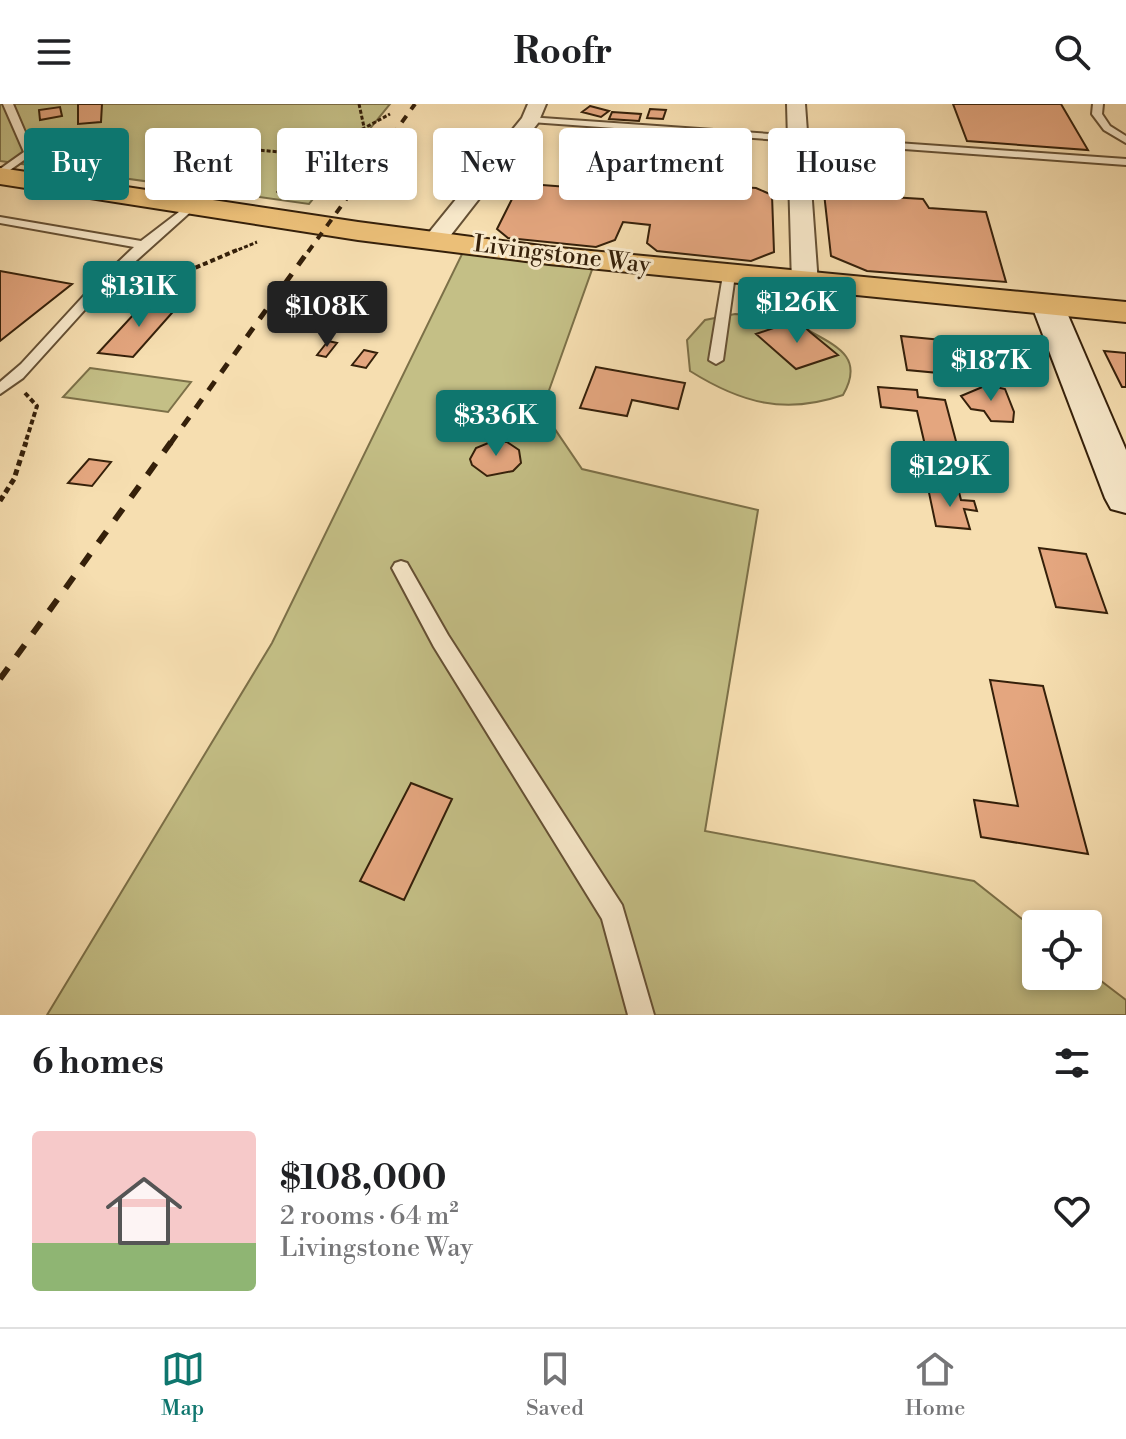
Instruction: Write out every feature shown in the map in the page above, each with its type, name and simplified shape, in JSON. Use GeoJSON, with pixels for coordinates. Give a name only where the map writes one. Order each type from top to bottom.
{"type":"FeatureCollection","features":[{"type":"Feature","properties":{"kind":"highway","name":"Livingstone Way"},"geometry":{"type":"LineString","coordinates":[[0,175],[258,215],[304,211],[435,240],[805,284],[1126,312]]}},
{"type":"Feature","properties":{"kind":"street"},"geometry":{"type":"LineString","coordinates":[[796,104],[798,128]]}},
{"type":"Feature","properties":{"kind":"street"},"geometry":{"type":"LineString","coordinates":[[435,240],[535,111]]}},
{"type":"Feature","properties":{"kind":"street"},"geometry":{"type":"LineString","coordinates":[[802,200],[805,284]]}},
{"type":"Feature","properties":{"kind":"street"},"geometry":{"type":"LineString","coordinates":[[1048,306],[1116,448],[1126,498]]}},
{"type":"Feature","properties":{"kind":"lane"},"geometry":{"type":"LineString","coordinates":[[0,175],[29,153],[8,104]]}},
{"type":"Feature","properties":{"kind":"lane"},"geometry":{"type":"LineString","coordinates":[[1098,104],[1097,114],[1107,128],[1126,140]]}},
{"type":"Feature","properties":{"kind":"lane"},"geometry":{"type":"LineString","coordinates":[[535,111],[768,137]]}},
{"type":"Feature","properties":{"kind":"lane"},"geometry":{"type":"LineString","coordinates":[[905,147],[1126,162]]}},
{"type":"Feature","properties":{"kind":"lane"},"geometry":{"type":"LineString","coordinates":[[0,389],[13,381],[142,245],[192,205]]}},
{"type":"Feature","properties":{"kind":"lane"},"geometry":{"type":"LineString","coordinates":[[0,220],[142,245]]}},
{"type":"Feature","properties":{"kind":"lane"},"geometry":{"type":"LineString","coordinates":[[716,360],[729,275]]}},
{"type":"Feature","properties":{"kind":"lane"},"geometry":{"type":"LineString","coordinates":[[401,568],[441,641],[613,914],[641,1015]]}},
{"type":"Feature","properties":{"kind":"path"},"geometry":{"type":"LineString","coordinates":[[359,104],[364,127],[390,114]]}},
{"type":"Feature","properties":{"kind":"path"},"geometry":{"type":"LineString","coordinates":[[258,215],[277,193]]}},
{"type":"Feature","properties":{"kind":"path"},"geometry":{"type":"LineString","coordinates":[[121,299],[304,211],[311,200]]}},
{"type":"Feature","properties":{"kind":"path"},"geometry":{"type":"LineString","coordinates":[[0,501],[14,479],[37,406],[13,381]]}},
{"type":"Feature","properties":{"kind":"shaded area"},"geometry":{"type":"Polygon","coordinates":[[[0,104],[390,104],[371,128],[277,128],[277,200],[261,197],[261,128],[145,128],[145,181],[129,179],[129,128],[24,128],[24,164],[0,161],[0,104]]]}},
{"type":"Feature","properties":{"kind":"shaded area"},"geometry":{"type":"Polygon","coordinates":[[[280,200],[312,200],[309,204],[280,200]]]}},
{"type":"Feature","properties":{"kind":"shaded area"},"geometry":{"type":"Polygon","coordinates":[[[465,248],[594,264],[542,410],[582,469],[758,510],[705,831],[974,881],[1022,919],[1022,990],[1102,990],[1102,982],[1126,1000],[1126,1015],[47,1015],[272,643],[465,248]]]}},
{"type":"Feature","properties":{"kind":"shaded area"},"geometry":{"type":"Polygon","coordinates":[[[735,314],[795,321],[840,350],[850,364],[851,373],[843,395],[822,401],[783,405],[746,398],[690,371],[687,340],[705,320],[735,314]]]}},
{"type":"Feature","properties":{"kind":"shaded area"},"geometry":{"type":"Polygon","coordinates":[[[90,368],[191,382],[168,412],[63,397],[90,368]]]}},
{"type":"Feature","properties":{"kind":"building"},"geometry":{"type":"Polygon","coordinates":[[[78,104],[102,104],[101,122],[78,124],[78,104]]]}},
{"type":"Feature","properties":{"kind":"building"},"geometry":{"type":"Polygon","coordinates":[[[953,104],[1061,104],[1088,150],[967,141],[953,104]]]}},
{"type":"Feature","properties":{"kind":"building"},"geometry":{"type":"Polygon","coordinates":[[[590,106],[609,111],[601,117],[582,112],[590,106]]]}},
{"type":"Feature","properties":{"kind":"building"},"geometry":{"type":"Polygon","coordinates":[[[60,107],[62,116],[40,120],[39,110],[60,107]]]}},
{"type":"Feature","properties":{"kind":"building"},"geometry":{"type":"Polygon","coordinates":[[[650,109],[666,110],[663,119],[647,118],[650,109]]]}},
{"type":"Feature","properties":{"kind":"building"},"geometry":{"type":"Polygon","coordinates":[[[612,112],[641,114],[639,121],[609,119],[612,112]]]}},
{"type":"Feature","properties":{"kind":"building"},"geometry":{"type":"Polygon","coordinates":[[[543,185],[559,186],[559,200],[752,200],[752,188],[756,188],[768,193],[768,200],[772,200],[774,252],[751,261],[657,251],[647,243],[650,225],[623,222],[615,240],[596,247],[508,238],[497,229],[512,200],[543,200],[543,185]]]}},
{"type":"Feature","properties":{"kind":"building"},"geometry":{"type":"Polygon","coordinates":[[[923,199],[929,208],[986,212],[1006,282],[867,271],[831,256],[825,200],[923,199]]]}},
{"type":"Feature","properties":{"kind":"building"},"geometry":{"type":"Polygon","coordinates":[[[0,271],[72,284],[0,341],[0,271]]]}},
{"type":"Feature","properties":{"kind":"building"},"geometry":{"type":"Polygon","coordinates":[[[146,301],[179,305],[133,357],[98,353],[146,301]]]}},
{"type":"Feature","properties":{"kind":"building"},"geometry":{"type":"Polygon","coordinates":[[[797,320],[838,355],[796,369],[756,334],[797,320]]]}},
{"type":"Feature","properties":{"kind":"building"},"geometry":{"type":"Polygon","coordinates":[[[901,336],[983,344],[993,378],[907,370],[901,336]]]}},
{"type":"Feature","properties":{"kind":"building"},"geometry":{"type":"Polygon","coordinates":[[[328,341],[337,343],[326,357],[317,355],[328,341]]]}},
{"type":"Feature","properties":{"kind":"building"},"geometry":{"type":"Polygon","coordinates":[[[364,350],[377,353],[366,368],[352,365],[364,350]]]}},
{"type":"Feature","properties":{"kind":"building"},"geometry":{"type":"Polygon","coordinates":[[[1104,351],[1126,353],[1126,387],[1122,387],[1104,351]]]}},
{"type":"Feature","properties":{"kind":"building"},"geometry":{"type":"Polygon","coordinates":[[[596,367],[685,383],[678,409],[632,400],[627,416],[580,408],[596,367]]]}},
{"type":"Feature","properties":{"kind":"building"},"geometry":{"type":"Polygon","coordinates":[[[987,385],[1005,389],[1014,412],[1013,422],[991,421],[984,411],[971,409],[961,396],[987,385]]]}},
{"type":"Feature","properties":{"kind":"building"},"geometry":{"type":"Polygon","coordinates":[[[878,387],[917,390],[918,397],[945,400],[965,475],[931,471],[917,411],[881,407],[878,387]]]}},
{"type":"Feature","properties":{"kind":"building"},"geometry":{"type":"Polygon","coordinates":[[[493,441],[507,442],[519,450],[521,463],[513,471],[487,476],[472,465],[470,459],[476,448],[493,441]]]}},
{"type":"Feature","properties":{"kind":"building"},"geometry":{"type":"Polygon","coordinates":[[[89,459],[111,462],[92,486],[68,483],[89,459]]]}},
{"type":"Feature","properties":{"kind":"building"},"geometry":{"type":"Polygon","coordinates":[[[928,488],[959,492],[961,500],[974,501],[977,511],[964,509],[970,529],[936,526],[928,488]]]}},
{"type":"Feature","properties":{"kind":"building"},"geometry":{"type":"Polygon","coordinates":[[[1039,548],[1086,554],[1107,613],[1056,607],[1039,548]]]}},
{"type":"Feature","properties":{"kind":"building"},"geometry":{"type":"Polygon","coordinates":[[[990,680],[1043,686],[1088,854],[981,837],[974,800],[1018,806],[990,680]]]}},
{"type":"Feature","properties":{"kind":"building"},"geometry":{"type":"Polygon","coordinates":[[[411,783],[452,799],[404,900],[360,881],[411,783]]]}},
{"type":"Feature","properties":{"kind":"railway"},"geometry":{"type":"LineString","coordinates":[[308,252],[415,104]]}},
{"type":"Feature","properties":{"kind":"railway"},"geometry":{"type":"LineString","coordinates":[[170,444],[309,250]]}},
{"type":"Feature","properties":{"kind":"railway"},"geometry":{"type":"LineString","coordinates":[[0,679],[171,442]]}}]}
